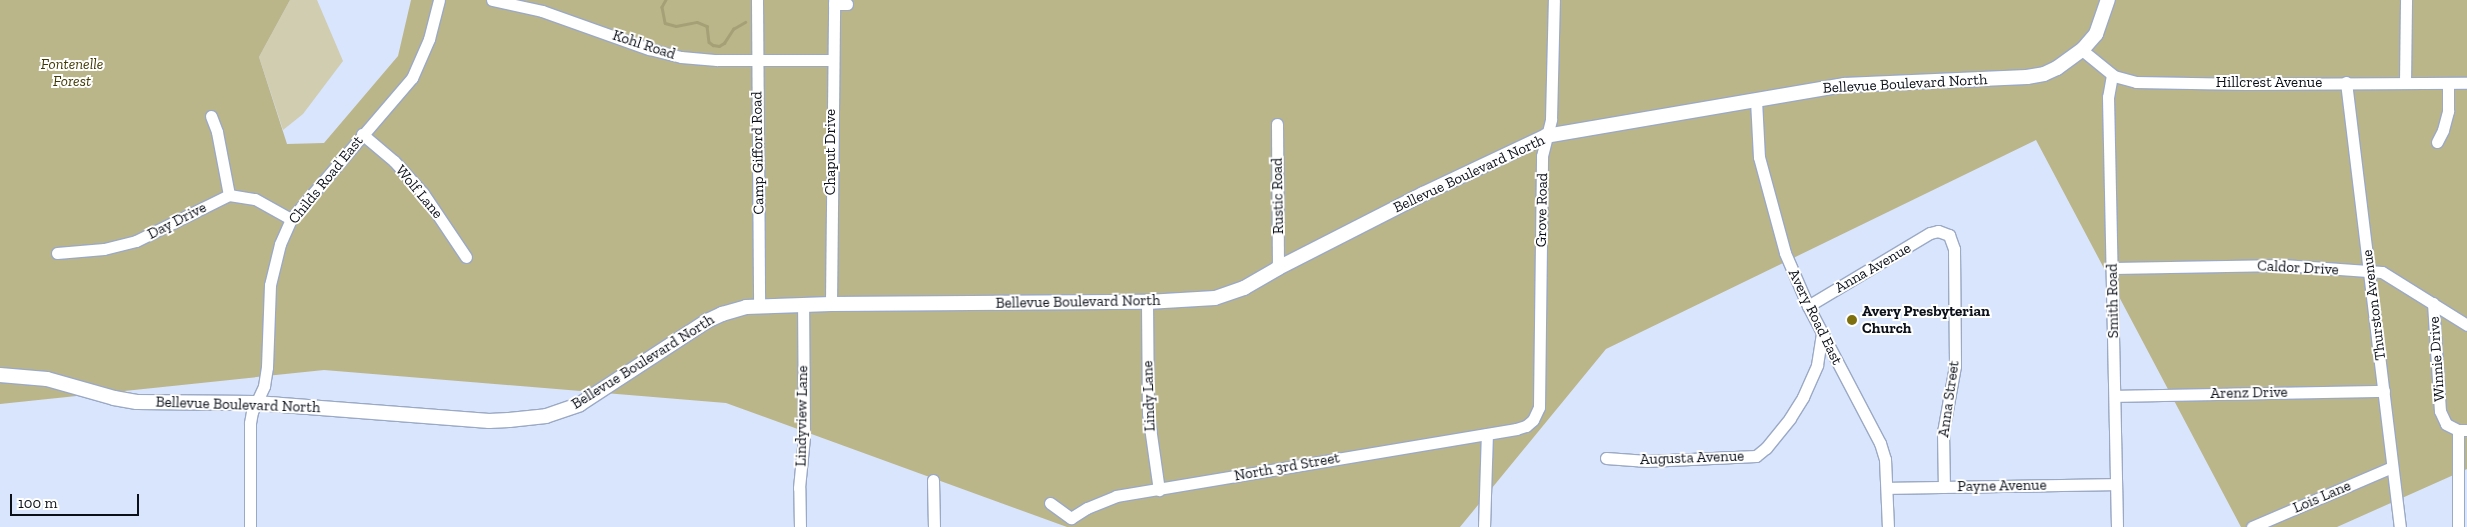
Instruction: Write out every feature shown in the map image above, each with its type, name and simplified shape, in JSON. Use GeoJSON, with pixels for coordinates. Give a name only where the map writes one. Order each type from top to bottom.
{"type":"FeatureCollection","features":[{"type":"Feature","properties":{"kind":"main road","name":"Bellevue Boulevard North"},"geometry":{"type":"LineString","coordinates":[[0,375],[47,378],[114,398],[138,402],[256,403],[489,421],[546,416],[580,404],[707,321],[734,310],[759,306],[831,304],[1147,302],[1215,298],[1244,288],[1278,268],[1423,194],[1546,136],[1844,85],[2027,77],[2057,68],[2082,50],[2096,34],[2108,0]]}},
{"type":"Feature","properties":{"kind":"street","name":"Childs Road East"},"geometry":{"type":"LineString","coordinates":[[250,527],[250,423],[264,386],[267,367],[269,301],[274,264],[291,219],[412,78],[429,39],[439,0]]}},
{"type":"Feature","properties":{"kind":"street","name":"Kohl Road"},"geometry":{"type":"LineString","coordinates":[[492,0],[542,11],[663,53],[700,59],[832,60]]}},
{"type":"Feature","properties":{"kind":"street","name":"Camp Gifford Road"},"geometry":{"type":"LineString","coordinates":[[757,0],[759,306]]}},
{"type":"Feature","properties":{"kind":"street","name":"Grove Road"},"geometry":{"type":"LineString","coordinates":[[1532,420],[1539,407],[1542,156],[1551,119],[1554,0]]}},
{"type":"Feature","properties":{"kind":"street"},"geometry":{"type":"LineString","coordinates":[[2406,0],[2406,83]]}},
{"type":"Feature","properties":{"kind":"street"},"geometry":{"type":"LineString","coordinates":[[834,2],[847,4]]}},
{"type":"Feature","properties":{"kind":"street","name":"Chaput Drive"},"geometry":{"type":"LineString","coordinates":[[831,304],[834,2]]}},
{"type":"Feature","properties":{"kind":"street","name":"Hillcrest Avenue"},"geometry":{"type":"LineString","coordinates":[[2082,50],[2112,75],[2136,82],[2467,83]]}},
{"type":"Feature","properties":{"kind":"street","name":"Smith Road"},"geometry":{"type":"LineString","coordinates":[[2112,75],[2108,96],[2117,527]]}},
{"type":"Feature","properties":{"kind":"street","name":"Thurston Avenue"},"geometry":{"type":"LineString","coordinates":[[2346,82],[2400,527]]}},
{"type":"Feature","properties":{"kind":"street"},"geometry":{"type":"LineString","coordinates":[[2437,142],[2447,117],[2448,83]]}},
{"type":"Feature","properties":{"kind":"street","name":"Avery Road East"},"geometry":{"type":"LineString","coordinates":[[1756,100],[1758,150],[1763,178],[1785,253],[1808,306],[1880,443],[1887,470],[1888,527]]}},
{"type":"Feature","properties":{"kind":"street"},"geometry":{"type":"LineString","coordinates":[[210,116],[217,132],[229,195],[255,199],[291,219]]}},
{"type":"Feature","properties":{"kind":"street","name":"Rustic Road"},"geometry":{"type":"LineString","coordinates":[[1277,124],[1278,268]]}},
{"type":"Feature","properties":{"kind":"street","name":"Wolf Lane"},"geometry":{"type":"LineString","coordinates":[[362,134],[394,162],[423,193],[466,257]]}},
{"type":"Feature","properties":{"kind":"street","name":"Day Drive"},"geometry":{"type":"LineString","coordinates":[[57,252],[104,249],[136,241],[229,195]]}},
{"type":"Feature","properties":{"kind":"street","name":"Anna Avenue"},"geometry":{"type":"LineString","coordinates":[[1808,306],[1930,233],[1938,231]]}},
{"type":"Feature","properties":{"kind":"street","name":"Anna Street"},"geometry":{"type":"LineString","coordinates":[[1938,231],[1949,235],[1953,241],[1954,249],[1955,366],[1944,432],[1944,487]]}},
{"type":"Feature","properties":{"kind":"street","name":"Caldor Drive"},"geometry":{"type":"LineString","coordinates":[[2113,268],[2283,265],[2370,270],[2382,272],[2393,277],[2467,326]]}},
{"type":"Feature","properties":{"kind":"street","name":"Lindy Lane"},"geometry":{"type":"LineString","coordinates":[[1147,302],[1148,413],[1159,490]]}},
{"type":"Feature","properties":{"kind":"street","name":"Winnie Drive"},"geometry":{"type":"LineString","coordinates":[[2433,303],[2440,411],[2446,424],[2462,430],[2458,527]]}},
{"type":"Feature","properties":{"kind":"street","name":"Lindyview Lane"},"geometry":{"type":"LineString","coordinates":[[800,527],[799,488],[804,437],[803,305]]}},
{"type":"Feature","properties":{"kind":"street","name":"Augusta Avenue"},"geometry":{"type":"LineString","coordinates":[[1606,458],[1647,461],[1756,456],[1766,448],[1790,418],[1803,397],[1817,365],[1822,334]]}},
{"type":"Feature","properties":{"kind":"street","name":"Arenz Drive"},"geometry":{"type":"LineString","coordinates":[[2115,396],[2384,391]]}},
{"type":"Feature","properties":{"kind":"street","name":"North 3rd Street"},"geometry":{"type":"LineString","coordinates":[[1050,502],[1069,523],[1087,508],[1116,496],[1516,429],[1526,426],[1532,420]]}},
{"type":"Feature","properties":{"kind":"street"},"geometry":{"type":"LineString","coordinates":[[1484,527],[1487,434]]}},
{"type":"Feature","properties":{"kind":"street","name":"Lois Lane"},"geometry":{"type":"LineString","coordinates":[[2252,527],[2392,467]]}},
{"type":"Feature","properties":{"kind":"street"},"geometry":{"type":"LineString","coordinates":[[933,480],[934,527]]}},
{"type":"Feature","properties":{"kind":"street","name":"Payne Avenue"},"geometry":{"type":"LineString","coordinates":[[1888,488],[2116,484]]}},
{"type":"Feature","properties":{"kind":"shaded area"},"geometry":{"type":"Polygon","coordinates":[[[290,0],[317,0],[343,61],[303,114],[283,130],[259,57],[290,0]]]}},
{"type":"Feature","properties":{"kind":"green space","name":"Fontenelle Forest"},"geometry":{"type":"Polygon","coordinates":[[[0,0],[290,0],[259,57],[287,144],[324,143],[398,56],[411,0],[2467,0],[2467,469],[2337,527],[2241,527],[2036,140],[1606,349],[1460,527],[1067,527],[726,403],[324,370],[0,404],[0,0]]]}},
{"type":"Feature","properties":{"kind":"waterway"},"geometry":{"type":"LineString","coordinates":[[666,0],[662,7],[665,23],[676,26],[697,22],[707,26],[709,42],[713,45],[719,46],[724,43],[733,29],[745,22]]}},
{"type":"Feature","properties":{"kind":"place","name":"Avery Presbyterian Church"},"geometry":{"type":"Point","coordinates":[1852,320]}}]}
